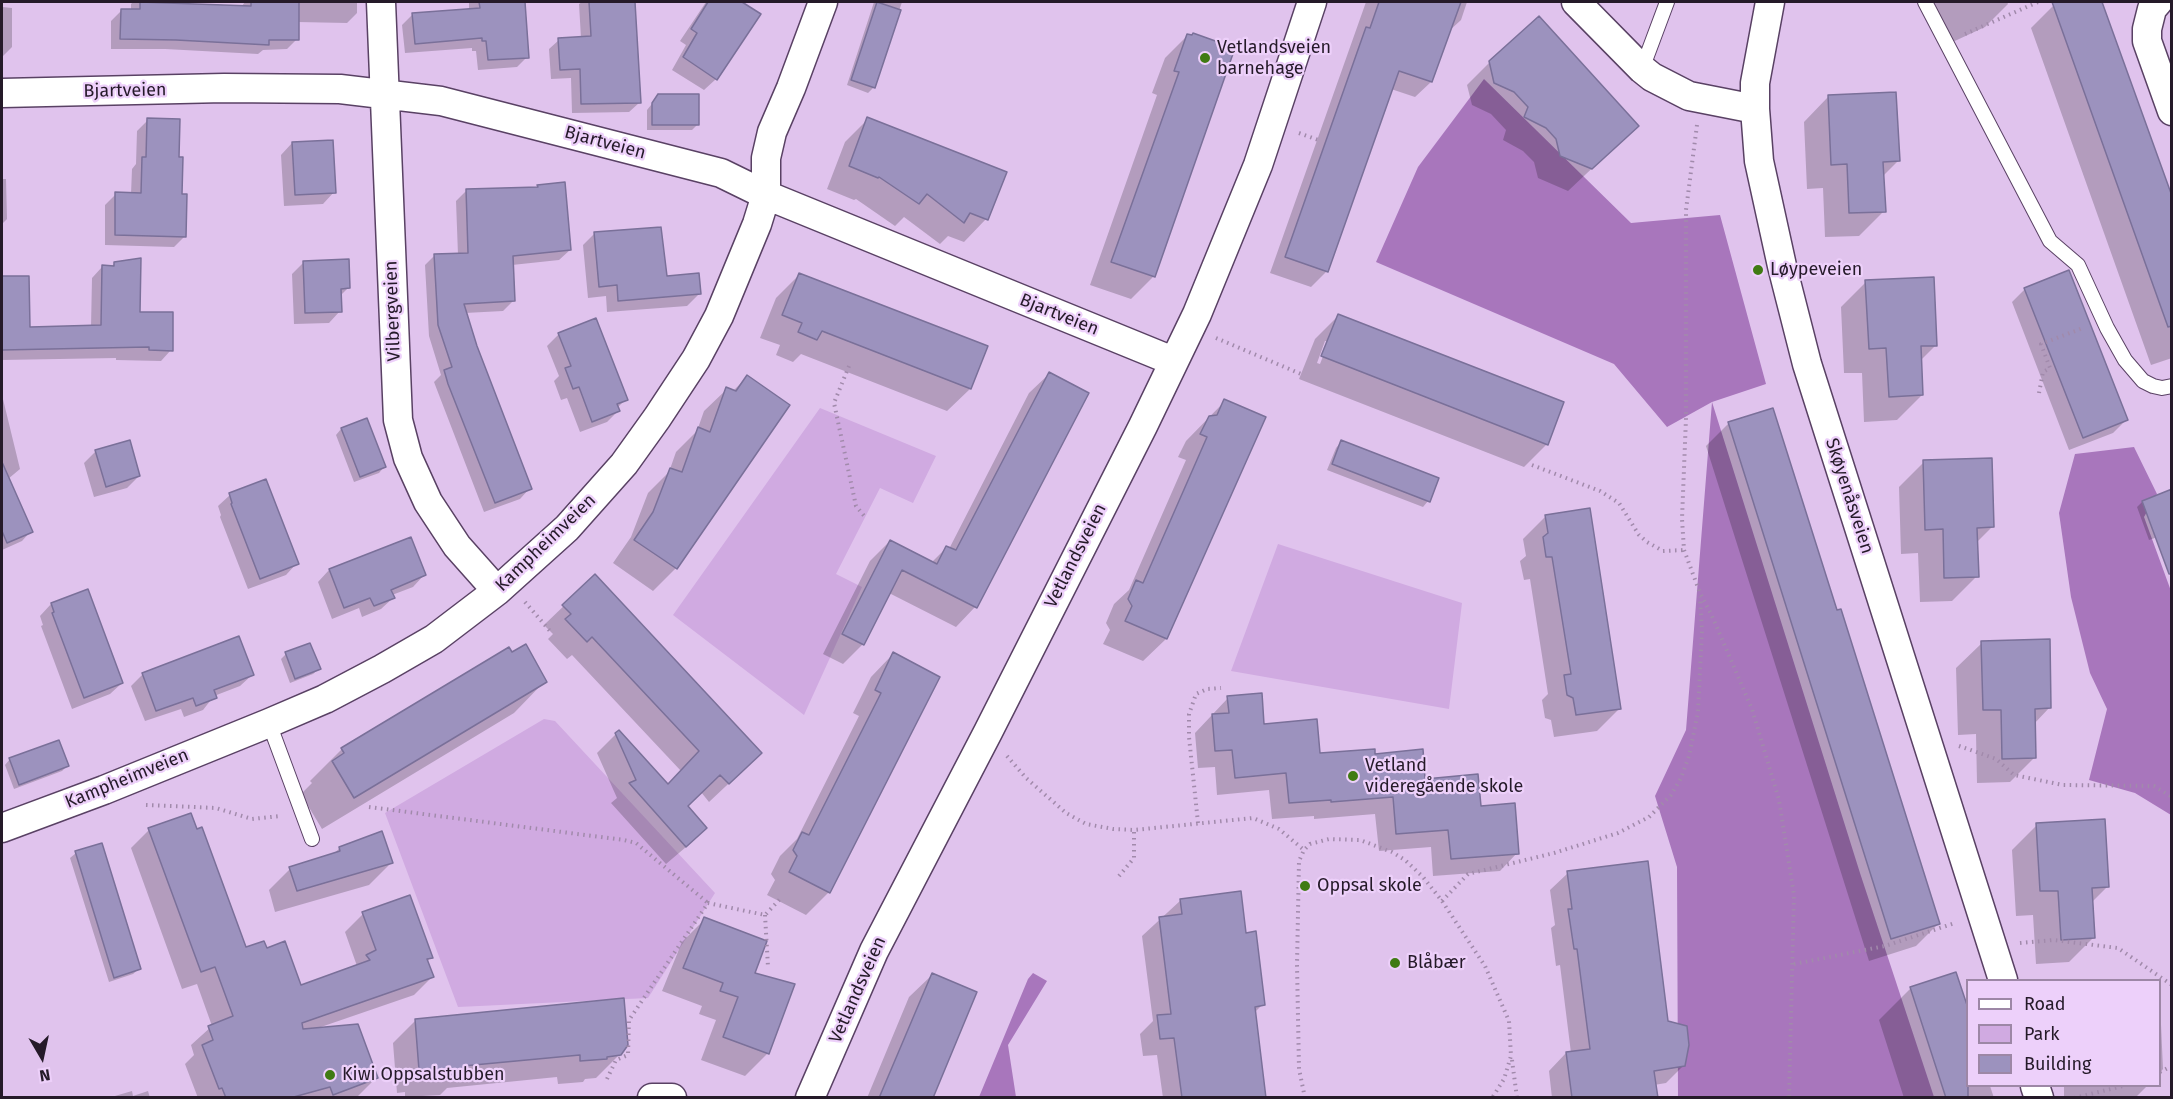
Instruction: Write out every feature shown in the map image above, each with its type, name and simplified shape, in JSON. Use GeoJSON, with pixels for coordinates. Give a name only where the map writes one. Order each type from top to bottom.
{"type":"FeatureCollection","features":[{"type":"Feature","properties":{"kind":"street","name":"Vilbergveien"},"geometry":{"type":"LineString","coordinates":[[381,2],[398,420],[408,458],[428,502],[457,546],[502,586]]}},
{"type":"Feature","properties":{"kind":"street","name":"Kampheimveien"},"geometry":{"type":"LineString","coordinates":[[2,828],[104,790],[324,699],[435,639],[502,586],[567,528],[624,464],[657,418],[696,359],[719,316],[757,224],[766,195],[766,158],[772,132],[824,2]]}},
{"type":"Feature","properties":{"kind":"street","name":"Vetlandsveien"},"geometry":{"type":"LineString","coordinates":[[810,1098],[862,976],[1143,426],[1197,314],[1258,165],[1312,2]]}},
{"type":"Feature","properties":{"kind":"street"},"geometry":{"type":"LineString","coordinates":[[1576,2],[1642,69],[1689,96],[1755,109]]}},
{"type":"Feature","properties":{"kind":"street","name":"Skøyenåsveien"},"geometry":{"type":"LineString","coordinates":[[1770,2],[1755,83],[1759,161],[1807,364],[2001,979]]}},
{"type":"Feature","properties":{"kind":"street"},"geometry":{"type":"LineString","coordinates":[[2158,2],[2152,9],[2147,40],[2172,111]]}},
{"type":"Feature","properties":{"kind":"street","name":"Bjartveien"},"geometry":{"type":"LineString","coordinates":[[2,93],[224,88],[340,89],[441,101],[721,173],[766,195],[1173,361]]}},
{"type":"Feature","properties":{"kind":"street"},"geometry":{"type":"LineString","coordinates":[[652,1098],[672,1098]]}},
{"type":"Feature","properties":{"kind":"lane"},"geometry":{"type":"LineString","coordinates":[[1642,69],[1667,2]]}},
{"type":"Feature","properties":{"kind":"lane"},"geometry":{"type":"LineString","coordinates":[[1925,2],[2050,241],[2078,264],[2107,328],[2125,360],[2143,381],[2162,388],[2172,386]]}},
{"type":"Feature","properties":{"kind":"lane"},"geometry":{"type":"LineString","coordinates":[[269,723],[312,839]]}},
{"type":"Feature","properties":{"kind":"path"},"geometry":{"type":"LineString","coordinates":[[1945,43],[2038,2]]}},
{"type":"Feature","properties":{"kind":"path"},"geometry":{"type":"LineString","coordinates":[[1697,124],[1686,210],[1687,407],[1682,519],[1684,550],[1700,593],[1752,709],[1779,800],[1794,895],[1789,1098]]}},
{"type":"Feature","properties":{"kind":"path"},"geometry":{"type":"LineString","coordinates":[[2039,393],[2043,372],[2050,369],[2041,344],[2088,327]]}},
{"type":"Feature","properties":{"kind":"path"},"geometry":{"type":"LineString","coordinates":[[1210,336],[1301,374]]}},
{"type":"Feature","properties":{"kind":"path"},"geometry":{"type":"LineString","coordinates":[[849,366],[834,403],[856,506],[865,517]]}},
{"type":"Feature","properties":{"kind":"path"},"geometry":{"type":"LineString","coordinates":[[1532,465],[1600,491],[1619,503],[1647,543],[1663,551],[1684,550]]}},
{"type":"Feature","properties":{"kind":"path"},"geometry":{"type":"LineString","coordinates":[[502,586],[550,631]]}},
{"type":"Feature","properties":{"kind":"path"},"geometry":{"type":"LineString","coordinates":[[1442,901],[1468,874],[1554,853],[1618,833],[1649,817],[1671,795],[1681,778],[1689,756],[1698,712],[1702,631],[1700,593]]}},
{"type":"Feature","properties":{"kind":"path"},"geometry":{"type":"LineString","coordinates":[[1198,823],[1189,737],[1189,714],[1196,694],[1207,689],[1221,688]]}},
{"type":"Feature","properties":{"kind":"path"},"geometry":{"type":"LineString","coordinates":[[988,732],[1026,778],[1066,813],[1094,827],[1134,830],[1253,818],[1279,829],[1304,850]]}},
{"type":"Feature","properties":{"kind":"path"},"geometry":{"type":"LineString","coordinates":[[1925,735],[1996,759],[2014,775],[2063,785],[2154,786],[2172,797]]}},
{"type":"Feature","properties":{"kind":"path"},"geometry":{"type":"LineString","coordinates":[[136,805],[216,808],[252,819],[285,815],[301,808]]}},
{"type":"Feature","properties":{"kind":"path"},"geometry":{"type":"LineString","coordinates":[[369,807],[636,843],[708,903],[765,915]]}},
{"type":"Feature","properties":{"kind":"path"},"geometry":{"type":"LineString","coordinates":[[1119,876],[1134,858],[1134,830]]}},
{"type":"Feature","properties":{"kind":"path"},"geometry":{"type":"LineString","coordinates":[[1305,1098],[1299,1069],[1297,965],[1299,861],[1310,844],[1329,838],[1360,840],[1392,852],[1405,860],[1423,877],[1442,901],[1485,966],[1509,1021],[1516,1098]]}},
{"type":"Feature","properties":{"kind":"path"},"geometry":{"type":"LineString","coordinates":[[768,967],[765,915],[781,898]]}},
{"type":"Feature","properties":{"kind":"path"},"geometry":{"type":"LineString","coordinates":[[607,1078],[616,1060],[628,1055],[629,1020],[708,903]]}},
{"type":"Feature","properties":{"kind":"path"},"geometry":{"type":"LineString","coordinates":[[1794,964],[1885,946],[1962,921]]}},
{"type":"Feature","properties":{"kind":"path"},"geometry":{"type":"LineString","coordinates":[[1991,945],[2054,940],[2118,948],[2172,985]]}},
{"type":"Feature","properties":{"kind":"path"},"geometry":{"type":"LineString","coordinates":[[1492,1098],[1504,1079],[1511,1056]]}},
{"type":"Feature","properties":{"kind":"path"},"geometry":{"type":"LineString","coordinates":[[2074,1098],[2119,1087]]}},
{"type":"Feature","properties":{"kind":"green space"},"geometry":{"type":"Polygon","coordinates":[[[820,408],[936,456],[913,503],[880,488],[836,574],[862,587],[804,715],[673,615],[820,408]]]}},
{"type":"Feature","properties":{"kind":"green space"},"geometry":{"type":"Polygon","coordinates":[[[1278,544],[1462,603],[1449,709],[1231,671],[1278,544]]]}},
{"type":"Feature","properties":{"kind":"green space"},"geometry":{"type":"Polygon","coordinates":[[[544,719],[555,721],[715,893],[648,998],[458,1007],[385,813],[544,719]]]}},
{"type":"Feature","properties":{"kind":"shaded area"},"geometry":{"type":"Polygon","coordinates":[[[1484,79],[1631,223],[1720,215],[1766,384],[1712,402],[1667,427],[1614,364],[1376,262],[1418,167],[1484,79]]]}},
{"type":"Feature","properties":{"kind":"shaded area"},"geometry":{"type":"Polygon","coordinates":[[[1712,402],[1860,873],[1934,1097],[1678,1097],[1677,867],[1655,796],[1686,730],[1712,402]]]}},
{"type":"Feature","properties":{"kind":"shaded area"},"geometry":{"type":"Polygon","coordinates":[[[2134,447],[2157,494],[2144,517],[2171,591],[2171,815],[2135,793],[2089,780],[2107,709],[2090,673],[2071,597],[2059,513],[2075,454],[2134,447]]]}},
{"type":"Feature","properties":{"kind":"shaded area"},"geometry":{"type":"Polygon","coordinates":[[[1033,973],[1047,981],[1008,1045],[1016,1097],[979,1097],[1028,979],[1033,973]]]}},
{"type":"Feature","properties":{"kind":"building"},"geometry":{"type":"Polygon","coordinates":[[[140,2],[251,6],[251,2],[299,2],[299,40],[269,40],[269,45],[120,39],[121,9],[140,9],[140,2]]]}},
{"type":"Feature","properties":{"kind":"building"},"geometry":{"type":"Polygon","coordinates":[[[479,2],[525,2],[529,58],[488,60],[486,41],[482,41],[482,38],[415,44],[412,13],[480,8],[479,2]]]}},
{"type":"Feature","properties":{"kind":"building"},"geometry":{"type":"Polygon","coordinates":[[[589,2],[635,2],[641,103],[581,104],[580,69],[560,70],[558,38],[591,36],[589,2]]]}},
{"type":"Feature","properties":{"kind":"building"},"geometry":{"type":"Polygon","coordinates":[[[708,2],[742,2],[761,14],[717,80],[683,57],[697,33],[691,29],[708,2]]]}},
{"type":"Feature","properties":{"kind":"building"},"geometry":{"type":"Polygon","coordinates":[[[877,2],[901,10],[875,88],[851,80],[877,2]]]}},
{"type":"Feature","properties":{"kind":"building"},"geometry":{"type":"Polygon","coordinates":[[[1379,2],[1461,2],[1432,82],[1399,71],[1328,272],[1285,257],[1366,27],[1370,28],[1379,2]]]}},
{"type":"Feature","properties":{"kind":"building"},"geometry":{"type":"Polygon","coordinates":[[[2052,2],[2102,2],[2172,196],[2172,326],[2168,327],[2052,2]]]}},
{"type":"Feature","properties":{"kind":"building"},"geometry":{"type":"Polygon","coordinates":[[[1539,16],[1639,126],[1592,169],[1560,156],[1556,139],[1546,128],[1524,117],[1528,107],[1514,92],[1494,83],[1489,61],[1539,16]]]}},
{"type":"Feature","properties":{"kind":"building"},"geometry":{"type":"Polygon","coordinates":[[[1193,33],[1235,48],[1155,277],[1111,262],[1179,72],[1174,71],[1187,34],[1192,35],[1193,33]]]}},
{"type":"Feature","properties":{"kind":"building"},"geometry":{"type":"Polygon","coordinates":[[[1896,92],[1900,161],[1883,162],[1886,212],[1849,213],[1847,164],[1831,165],[1828,95],[1896,92]]]}},
{"type":"Feature","properties":{"kind":"building"},"geometry":{"type":"Polygon","coordinates":[[[658,94],[699,94],[699,125],[652,125],[652,103],[658,94]]]}},
{"type":"Feature","properties":{"kind":"building"},"geometry":{"type":"Polygon","coordinates":[[[867,117],[1007,172],[988,220],[970,213],[964,223],[927,194],[919,204],[879,177],[849,166],[867,117]]]}},
{"type":"Feature","properties":{"kind":"building"},"geometry":{"type":"Polygon","coordinates":[[[147,118],[180,119],[179,157],[183,157],[182,194],[187,194],[186,237],[115,235],[115,192],[141,193],[142,157],[146,157],[147,118]]]}},
{"type":"Feature","properties":{"kind":"building"},"geometry":{"type":"Polygon","coordinates":[[[333,140],[336,193],[295,195],[292,142],[333,140]]]}},
{"type":"Feature","properties":{"kind":"building"},"geometry":{"type":"Polygon","coordinates":[[[565,182],[571,250],[513,256],[515,301],[464,304],[477,346],[532,489],[495,503],[444,370],[452,367],[438,325],[434,254],[468,253],[466,189],[538,187],[537,185],[565,182]]]}},
{"type":"Feature","properties":{"kind":"building"},"geometry":{"type":"Polygon","coordinates":[[[661,227],[667,276],[699,273],[701,294],[618,301],[617,285],[599,287],[594,232],[661,227]]]}},
{"type":"Feature","properties":{"kind":"building"},"geometry":{"type":"Polygon","coordinates":[[[141,258],[140,312],[173,312],[173,351],[149,350],[149,347],[2,350],[2,276],[29,276],[30,327],[101,325],[102,265],[114,266],[114,262],[141,258]]]}},
{"type":"Feature","properties":{"kind":"building"},"geometry":{"type":"Polygon","coordinates":[[[349,259],[350,288],[341,289],[342,312],[305,313],[303,261],[349,259]]]}},
{"type":"Feature","properties":{"kind":"building"},"geometry":{"type":"Polygon","coordinates":[[[2069,270],[2128,420],[2083,438],[2024,288],[2069,270]]]}},
{"type":"Feature","properties":{"kind":"building"},"geometry":{"type":"Polygon","coordinates":[[[799,273],[988,346],[971,389],[822,331],[817,340],[798,332],[802,323],[782,315],[799,273]]]}},
{"type":"Feature","properties":{"kind":"building"},"geometry":{"type":"Polygon","coordinates":[[[1934,277],[1937,346],[1921,346],[1923,395],[1889,397],[1886,348],[1869,349],[1865,280],[1934,277]]]}},
{"type":"Feature","properties":{"kind":"building"},"geometry":{"type":"Polygon","coordinates":[[[1338,314],[1564,402],[1548,445],[1321,356],[1338,314]]]}},
{"type":"Feature","properties":{"kind":"building"},"geometry":{"type":"Polygon","coordinates":[[[596,318],[628,400],[617,404],[620,411],[592,422],[579,387],[573,389],[565,368],[571,366],[558,333],[596,318]]]}},
{"type":"Feature","properties":{"kind":"building"},"geometry":{"type":"Polygon","coordinates":[[[1049,372],[1089,393],[977,608],[902,570],[864,645],[842,634],[890,540],[937,564],[946,546],[956,550],[1049,372]]]}},
{"type":"Feature","properties":{"kind":"building"},"geometry":{"type":"Polygon","coordinates":[[[747,375],[790,405],[677,569],[634,540],[653,512],[670,468],[682,472],[698,427],[710,432],[726,387],[736,391],[747,375]]]}},
{"type":"Feature","properties":{"kind":"building"},"geometry":{"type":"Polygon","coordinates":[[[1224,399],[1266,417],[1167,639],[1125,621],[1132,606],[1128,599],[1136,580],[1143,583],[1207,437],[1200,434],[1209,416],[1217,415],[1224,399]]]}},
{"type":"Feature","properties":{"kind":"building"},"geometry":{"type":"Polygon","coordinates":[[[1773,408],[1837,610],[1841,609],[1940,924],[1891,939],[1728,422],[1773,408]]]}},
{"type":"Feature","properties":{"kind":"building"},"geometry":{"type":"Polygon","coordinates":[[[367,418],[386,467],[360,477],[341,428],[367,418]]]}},
{"type":"Feature","properties":{"kind":"building"},"geometry":{"type":"Polygon","coordinates":[[[130,440],[140,476],[106,487],[95,450],[130,440]]]}},
{"type":"Feature","properties":{"kind":"building"},"geometry":{"type":"Polygon","coordinates":[[[1341,440],[1439,478],[1430,502],[1332,464],[1341,440]]]}},
{"type":"Feature","properties":{"kind":"building"},"geometry":{"type":"Polygon","coordinates":[[[1992,458],[1994,527],[1977,528],[1979,577],[1944,578],[1943,529],[1925,530],[1923,460],[1992,458]]]}},
{"type":"Feature","properties":{"kind":"building"},"geometry":{"type":"Polygon","coordinates":[[[2,462],[33,532],[7,543],[2,531],[2,462]]]}},
{"type":"Feature","properties":{"kind":"building"},"geometry":{"type":"Polygon","coordinates":[[[266,479],[299,564],[260,579],[231,504],[229,493],[266,479]]]}},
{"type":"Feature","properties":{"kind":"building"},"geometry":{"type":"Polygon","coordinates":[[[2172,489],[2172,574],[2169,574],[2142,501],[2172,489]]]}},
{"type":"Feature","properties":{"kind":"building"},"geometry":{"type":"Polygon","coordinates":[[[1590,508],[1621,709],[1576,715],[1573,698],[1567,695],[1564,675],[1571,674],[1552,557],[1546,557],[1543,537],[1548,533],[1545,515],[1590,508]]]}},
{"type":"Feature","properties":{"kind":"building"},"geometry":{"type":"Polygon","coordinates":[[[411,537],[426,575],[391,590],[395,598],[374,606],[370,598],[344,608],[329,569],[411,537]]]}},
{"type":"Feature","properties":{"kind":"building"},"geometry":{"type":"Polygon","coordinates":[[[595,574],[762,753],[729,784],[720,775],[688,806],[707,828],[686,847],[629,783],[636,780],[615,733],[619,730],[668,784],[699,751],[592,637],[587,642],[565,619],[571,614],[562,605],[595,574]]]}},
{"type":"Feature","properties":{"kind":"building"},"geometry":{"type":"Polygon","coordinates":[[[88,589],[123,683],[84,698],[52,613],[54,612],[51,603],[88,589]]]}},
{"type":"Feature","properties":{"kind":"building"},"geometry":{"type":"Polygon","coordinates":[[[239,636],[254,675],[214,690],[217,698],[196,706],[193,698],[156,711],[142,673],[239,636]]]}},
{"type":"Feature","properties":{"kind":"building"},"geometry":{"type":"Polygon","coordinates":[[[2050,639],[2051,708],[2035,709],[2036,758],[2002,759],[2001,710],[1983,710],[1981,641],[2050,639]]]}},
{"type":"Feature","properties":{"kind":"building"},"geometry":{"type":"Polygon","coordinates":[[[310,643],[321,669],[295,679],[285,652],[310,643]]]}},
{"type":"Feature","properties":{"kind":"building"},"geometry":{"type":"Polygon","coordinates":[[[526,644],[547,682],[354,798],[332,761],[344,753],[341,748],[509,647],[512,652],[526,644]]]}},
{"type":"Feature","properties":{"kind":"building"},"geometry":{"type":"Polygon","coordinates":[[[893,652],[940,677],[830,893],[789,872],[797,856],[793,850],[802,832],[809,835],[881,693],[875,690],[893,652]]]}},
{"type":"Feature","properties":{"kind":"building"},"geometry":{"type":"Polygon","coordinates":[[[1262,693],[1264,724],[1317,719],[1320,753],[1375,749],[1375,754],[1423,749],[1425,779],[1478,774],[1481,806],[1515,803],[1519,854],[1451,859],[1448,830],[1396,834],[1393,797],[1289,803],[1286,773],[1235,778],[1232,750],[1215,751],[1212,714],[1229,713],[1227,696],[1262,693]]]}},
{"type":"Feature","properties":{"kind":"building"},"geometry":{"type":"Polygon","coordinates":[[[59,740],[69,766],[19,785],[9,758],[59,740]]]}},
{"type":"Feature","properties":{"kind":"building"},"geometry":{"type":"Polygon","coordinates":[[[191,813],[197,829],[202,827],[246,947],[264,941],[267,948],[285,941],[301,985],[370,960],[366,955],[376,950],[362,912],[410,895],[433,958],[427,959],[434,977],[302,1023],[303,1029],[358,1024],[378,1078],[333,1095],[330,1087],[290,1098],[226,1098],[222,1088],[219,1089],[202,1045],[213,1040],[208,1026],[233,1016],[215,967],[201,972],[148,828],[191,813]]]}},
{"type":"Feature","properties":{"kind":"building"},"geometry":{"type":"Polygon","coordinates":[[[2105,819],[2109,887],[2092,888],[2095,938],[2061,940],[2058,891],[2040,891],[2036,823],[2105,819]]]}},
{"type":"Feature","properties":{"kind":"building"},"geometry":{"type":"Polygon","coordinates":[[[382,831],[393,863],[297,891],[289,867],[340,851],[339,847],[382,831]]]}},
{"type":"Feature","properties":{"kind":"building"},"geometry":{"type":"Polygon","coordinates":[[[102,843],[141,969],[114,978],[75,851],[102,843]]]}},
{"type":"Feature","properties":{"kind":"building"},"geometry":{"type":"Polygon","coordinates":[[[1648,861],[1668,1021],[1687,1026],[1689,1045],[1685,1066],[1654,1071],[1658,1098],[1572,1098],[1566,1052],[1590,1049],[1577,949],[1574,949],[1568,909],[1572,909],[1567,871],[1648,861]]]}},
{"type":"Feature","properties":{"kind":"building"},"geometry":{"type":"Polygon","coordinates":[[[1241,891],[1246,933],[1256,931],[1265,1005],[1255,1007],[1266,1098],[1182,1098],[1174,1038],[1160,1039],[1157,1015],[1171,1014],[1159,917],[1182,914],[1180,899],[1241,891]]]}},
{"type":"Feature","properties":{"kind":"building"},"geometry":{"type":"Polygon","coordinates":[[[704,917],[767,941],[755,973],[795,984],[769,1054],[723,1037],[738,997],[720,991],[723,983],[683,968],[704,917]]]}},
{"type":"Feature","properties":{"kind":"building"},"geometry":{"type":"Polygon","coordinates":[[[1956,972],[1966,1002],[1968,1098],[1946,1098],[1910,987],[1956,972]]]}},
{"type":"Feature","properties":{"kind":"building"},"geometry":{"type":"Polygon","coordinates":[[[932,973],[977,992],[933,1098],[879,1098],[932,973]]]}},
{"type":"Feature","properties":{"kind":"building"},"geometry":{"type":"Polygon","coordinates":[[[624,998],[628,1045],[621,1055],[607,1057],[607,1059],[580,1061],[580,1055],[463,1066],[464,1073],[438,1076],[438,1073],[428,1074],[427,1070],[419,1070],[415,1019],[624,998]]]}},
{"type":"Feature","properties":{"kind":"place","name":"Vetlandsveien barnehage"},"geometry":{"type":"Point","coordinates":[1205,58]}},
{"type":"Feature","properties":{"kind":"place","name":"Løypeveien"},"geometry":{"type":"Point","coordinates":[1758,270]}},
{"type":"Feature","properties":{"kind":"place","name":"Vetland videregående skole"},"geometry":{"type":"Point","coordinates":[1353,776]}},
{"type":"Feature","properties":{"kind":"place","name":"Oppsal skole"},"geometry":{"type":"Point","coordinates":[1305,886]}},
{"type":"Feature","properties":{"kind":"place","name":"Blåbær"},"geometry":{"type":"Point","coordinates":[1395,963]}},
{"type":"Feature","properties":{"kind":"place","name":"Kiwi Oppsalstubben"},"geometry":{"type":"Point","coordinates":[330,1075]}}]}
